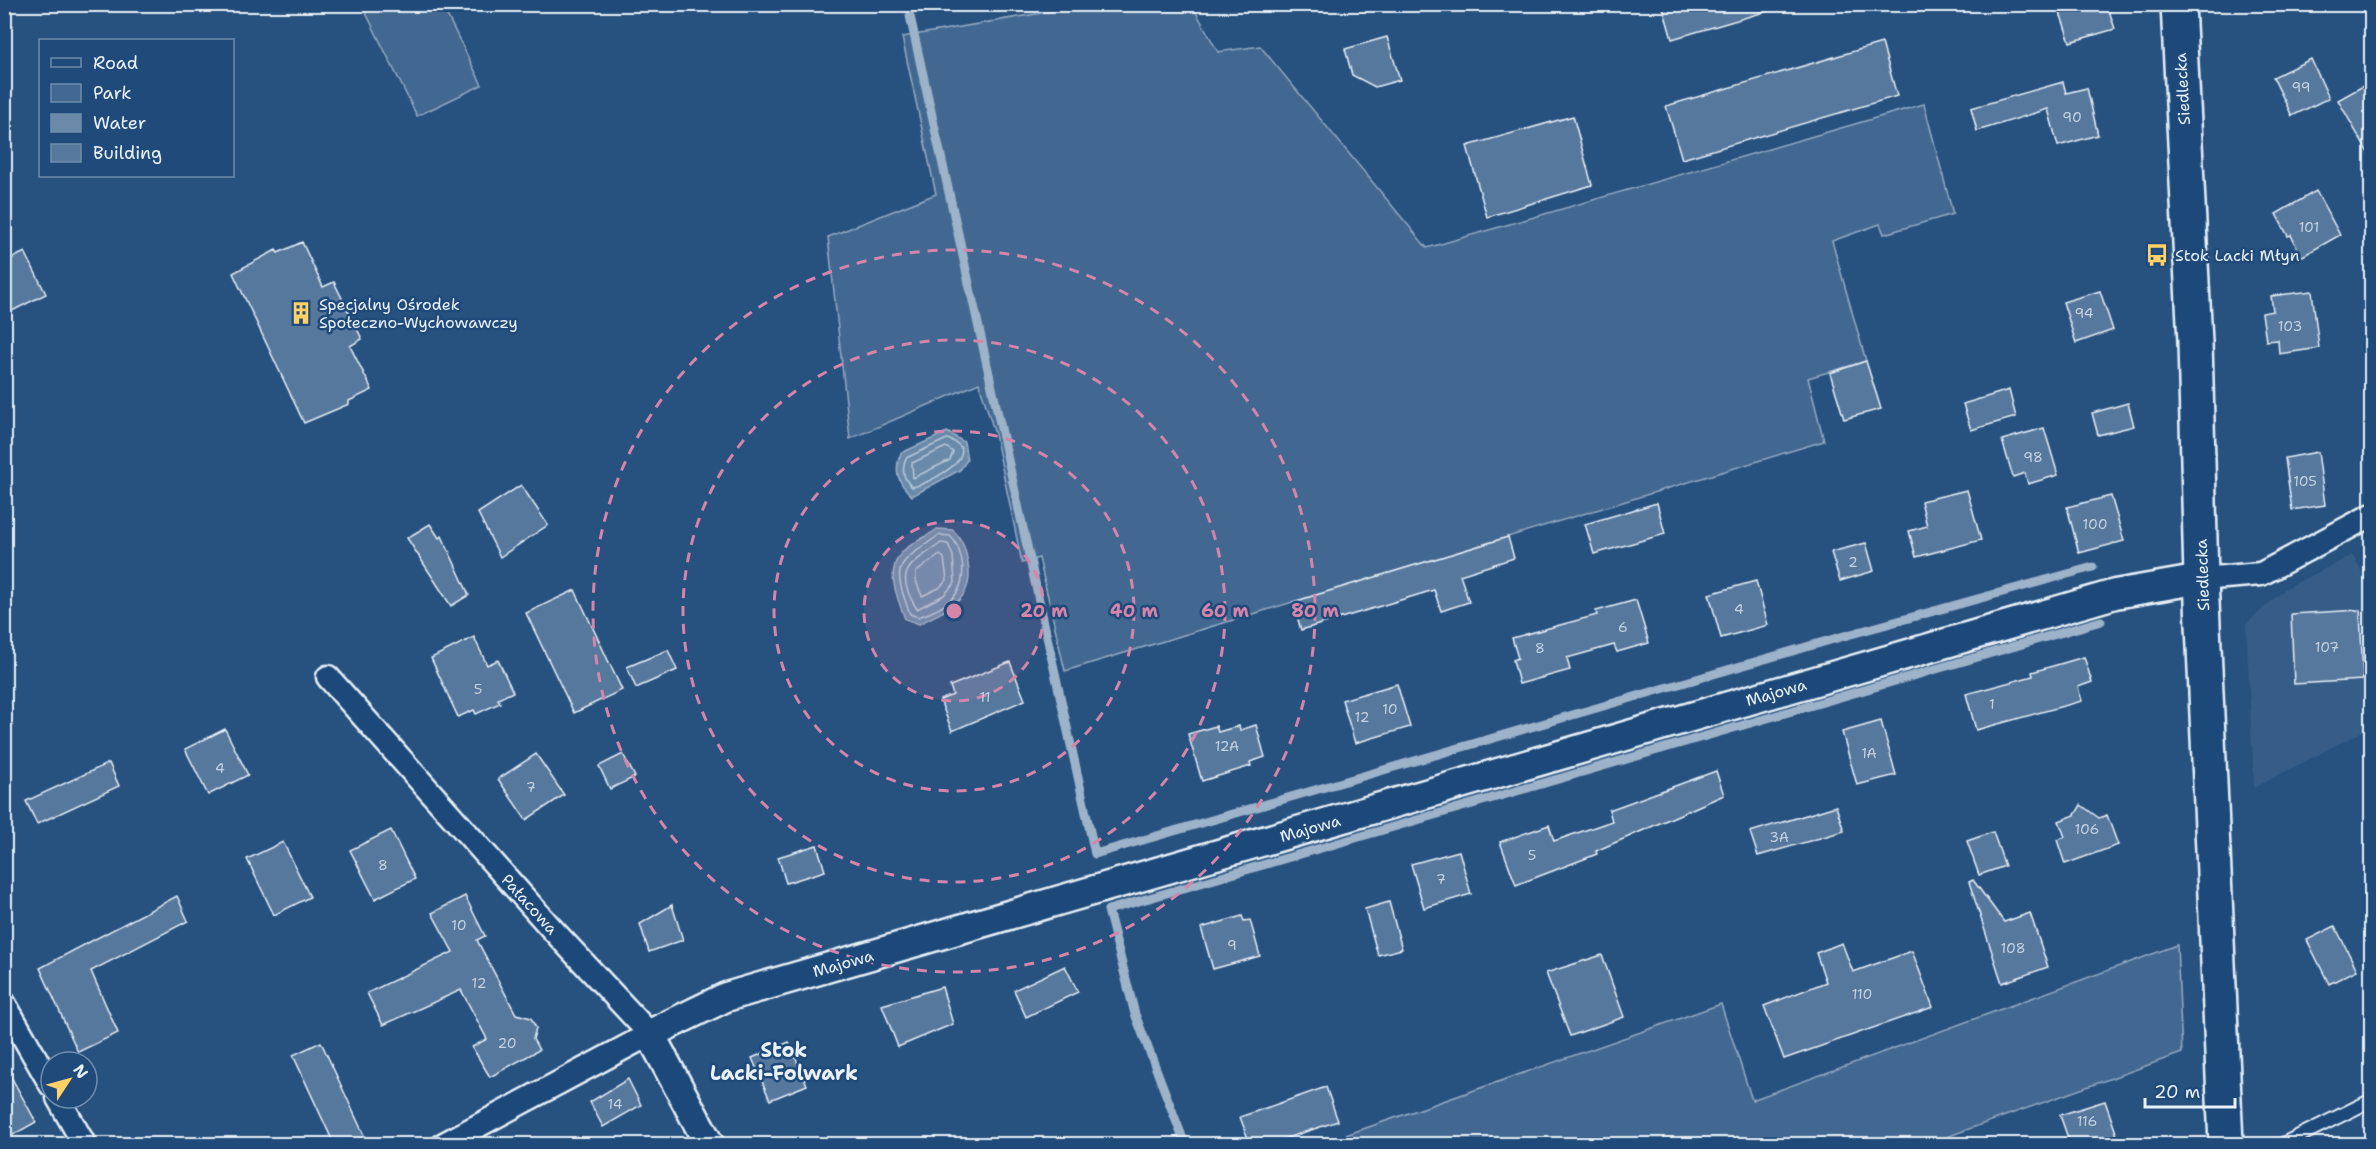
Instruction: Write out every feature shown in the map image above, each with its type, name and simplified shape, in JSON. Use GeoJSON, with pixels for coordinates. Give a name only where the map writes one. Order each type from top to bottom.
{"type":"FeatureCollection","features":[{"type":"Feature","properties":{"kind":"main road","name":"Siedlecka"},"geometry":{"type":"LineString","coordinates":[[2178,4],[2195,342],[2201,579],[2226,1144]]}},
{"type":"Feature","properties":{"kind":"street"},"geometry":{"type":"LineString","coordinates":[[2201,579],[2261,574],[2372,515]]}},
{"type":"Feature","properties":{"kind":"street","name":"Majowa"},"geometry":{"type":"LineString","coordinates":[[444,1144],[650,1034],[726,997],[2115,594],[2201,579]]}},
{"type":"Feature","properties":{"kind":"street","name":"Pałacowa"},"geometry":{"type":"LineString","coordinates":[[328,677],[552,929],[650,1034],[709,1144]]}},
{"type":"Feature","properties":{"kind":"street"},"geometry":{"type":"LineString","coordinates":[[4,1004],[13,1035],[39,1069]]}},
{"type":"Feature","properties":{"kind":"street"},"geometry":{"type":"LineString","coordinates":[[65,1110],[84,1144]]}},
{"type":"Feature","properties":{"kind":"lane"},"geometry":{"type":"LineString","coordinates":[[2283,1144],[2372,1100]]}},
{"type":"Feature","properties":{"kind":"shaded area"},"geometry":{"type":"Polygon","coordinates":[[[2353,555],[2371,589],[2371,727],[2254,788],[2246,624],[2286,588],[2353,555]]]}},
{"type":"Feature","properties":{"kind":"green space"},"geometry":{"type":"Polygon","coordinates":[[[1062,4],[1192,5],[1218,52],[1260,46],[1427,248],[1924,104],[1953,214],[1884,234],[1880,224],[1832,241],[1866,361],[1808,378],[1824,441],[1065,671],[1039,558],[1022,563],[995,434],[979,383],[850,439],[828,237],[936,194],[902,37],[1065,9],[1062,4]]]}},
{"type":"Feature","properties":{"kind":"green space"},"geometry":{"type":"Polygon","coordinates":[[[362,5],[442,5],[482,85],[417,116],[362,5]]]}},
{"type":"Feature","properties":{"kind":"green space"},"geometry":{"type":"Polygon","coordinates":[[[2177,945],[2182,1053],[1935,1141],[1935,1144],[1320,1144],[1721,1004],[1752,1100],[2177,945]]]}},
{"type":"Feature","properties":{"kind":"water"},"geometry":{"type":"Polygon","coordinates":[[[947,432],[964,442],[967,460],[960,470],[912,496],[898,476],[897,465],[901,453],[947,432]]]}},
{"type":"Feature","properties":{"kind":"water"},"geometry":{"type":"Polygon","coordinates":[[[937,529],[953,530],[962,542],[969,577],[967,587],[957,602],[919,624],[905,619],[894,585],[894,568],[902,552],[937,529]]]}},
{"type":"Feature","properties":{"kind":"building"},"geometry":{"type":"Polygon","coordinates":[[[1662,4],[1767,4],[1768,11],[1672,39],[1662,4]]]}},
{"type":"Feature","properties":{"kind":"building"},"geometry":{"type":"Polygon","coordinates":[[[2057,4],[2107,4],[2115,29],[2070,42],[2057,4]]]}},
{"type":"Feature","properties":{"kind":"building"},"geometry":{"type":"Polygon","coordinates":[[[1387,37],[1400,80],[1375,87],[1352,75],[1345,49],[1387,37]]]}},
{"type":"Feature","properties":{"kind":"building"},"geometry":{"type":"Polygon","coordinates":[[[1882,43],[1897,96],[1682,159],[1666,106],[1882,43]]]}},
{"type":"Feature","properties":{"kind":"building"},"geometry":{"type":"Polygon","coordinates":[[[2311,59],[2329,98],[2292,116],[2273,77],[2311,59]]]}},
{"type":"Feature","properties":{"kind":"building"},"geometry":{"type":"Polygon","coordinates":[[[2372,81],[2372,160],[2338,100],[2372,81]]]}},
{"type":"Feature","properties":{"kind":"building"},"geometry":{"type":"Polygon","coordinates":[[[2063,82],[2066,93],[2087,88],[2098,135],[2058,146],[2048,109],[1977,131],[1971,108],[2063,82]]]}},
{"type":"Feature","properties":{"kind":"building"},"geometry":{"type":"Polygon","coordinates":[[[1573,116],[1592,185],[1487,217],[1467,146],[1573,116]]]}},
{"type":"Feature","properties":{"kind":"building"},"geometry":{"type":"Polygon","coordinates":[[[2316,191],[2340,235],[2301,257],[2291,235],[2288,236],[2276,214],[2316,191]]]}},
{"type":"Feature","properties":{"kind":"building","name":"Specjalny Ośrodek Społeczno-Wychowawczy"},"geometry":{"type":"Polygon","coordinates":[[[302,242],[323,287],[334,282],[362,339],[350,346],[372,390],[349,401],[349,404],[304,423],[233,273],[276,250],[278,253],[302,242]]]}},
{"type":"Feature","properties":{"kind":"building"},"geometry":{"type":"Polygon","coordinates":[[[25,252],[46,294],[4,315],[4,262],[25,252]]]}},
{"type":"Feature","properties":{"kind":"building"},"geometry":{"type":"Polygon","coordinates":[[[2100,291],[2113,330],[2076,343],[2063,302],[2100,291]]]}},
{"type":"Feature","properties":{"kind":"building"},"geometry":{"type":"Polygon","coordinates":[[[2312,291],[2319,348],[2279,354],[2278,340],[2266,341],[2262,313],[2273,311],[2271,296],[2312,291]]]}},
{"type":"Feature","properties":{"kind":"building"},"geometry":{"type":"Polygon","coordinates":[[[1866,361],[1881,409],[1844,419],[1830,373],[1866,361]]]}},
{"type":"Feature","properties":{"kind":"building"},"geometry":{"type":"Polygon","coordinates":[[[2009,390],[2016,417],[1971,430],[1963,404],[2009,390]]]}},
{"type":"Feature","properties":{"kind":"building"},"geometry":{"type":"Polygon","coordinates":[[[2128,403],[2134,426],[2098,435],[2092,413],[2128,403]]]}},
{"type":"Feature","properties":{"kind":"building"},"geometry":{"type":"Polygon","coordinates":[[[2044,428],[2058,475],[2028,484],[2025,473],[2013,477],[2002,440],[2044,428]]]}},
{"type":"Feature","properties":{"kind":"building"},"geometry":{"type":"Polygon","coordinates":[[[2318,452],[2325,505],[2292,510],[2285,458],[2318,452]]]}},
{"type":"Feature","properties":{"kind":"building"},"geometry":{"type":"Polygon","coordinates":[[[521,485],[548,525],[500,557],[478,513],[521,485]]]}},
{"type":"Feature","properties":{"kind":"building"},"geometry":{"type":"Polygon","coordinates":[[[1967,490],[1981,540],[1916,557],[1909,531],[1927,526],[1921,501],[1967,490]]]}},
{"type":"Feature","properties":{"kind":"building"},"geometry":{"type":"Polygon","coordinates":[[[2111,496],[2124,541],[2079,553],[2067,507],[2111,496]]]}},
{"type":"Feature","properties":{"kind":"building"},"geometry":{"type":"Polygon","coordinates":[[[1657,503],[1665,534],[1594,554],[1585,524],[1657,503]]]}},
{"type":"Feature","properties":{"kind":"building"},"geometry":{"type":"Polygon","coordinates":[[[430,524],[439,538],[442,536],[469,595],[451,606],[407,538],[430,524]]]}},
{"type":"Feature","properties":{"kind":"building"},"geometry":{"type":"Polygon","coordinates":[[[1508,537],[1514,558],[1460,575],[1469,602],[1441,611],[1434,590],[1301,630],[1293,602],[1508,537]]]}},
{"type":"Feature","properties":{"kind":"building"},"geometry":{"type":"Polygon","coordinates":[[[1866,543],[1874,571],[1840,581],[1831,552],[1866,543]]]}},
{"type":"Feature","properties":{"kind":"building"},"geometry":{"type":"Polygon","coordinates":[[[1756,581],[1768,625],[1721,638],[1709,594],[1756,581]]]}},
{"type":"Feature","properties":{"kind":"building"},"geometry":{"type":"Polygon","coordinates":[[[575,590],[622,690],[574,713],[526,613],[575,590]]]}},
{"type":"Feature","properties":{"kind":"building"},"geometry":{"type":"Polygon","coordinates":[[[1636,600],[1649,643],[1617,652],[1614,645],[1567,658],[1570,670],[1519,684],[1513,660],[1518,658],[1512,638],[1597,615],[1596,611],[1636,600]]]}},
{"type":"Feature","properties":{"kind":"building"},"geometry":{"type":"Polygon","coordinates":[[[2360,610],[2363,680],[2294,684],[2291,614],[2360,610]]]}},
{"type":"Feature","properties":{"kind":"building"},"geometry":{"type":"Polygon","coordinates":[[[474,637],[487,665],[498,660],[513,692],[498,699],[500,703],[476,714],[474,710],[458,717],[431,658],[474,637]]]}},
{"type":"Feature","properties":{"kind":"building"},"geometry":{"type":"Polygon","coordinates":[[[668,650],[677,670],[636,688],[627,667],[668,650]]]}},
{"type":"Feature","properties":{"kind":"building"},"geometry":{"type":"Polygon","coordinates":[[[2084,657],[2092,682],[2078,687],[2082,701],[1976,730],[1966,694],[2033,676],[2032,672],[2084,657]]]}},
{"type":"Feature","properties":{"kind":"building"},"geometry":{"type":"Polygon","coordinates":[[[1010,662],[1025,700],[952,731],[940,700],[953,695],[950,686],[1010,662]]]}},
{"type":"Feature","properties":{"kind":"building"},"geometry":{"type":"Polygon","coordinates":[[[1397,684],[1410,727],[1355,743],[1342,700],[1397,684]]]}},
{"type":"Feature","properties":{"kind":"building"},"geometry":{"type":"Polygon","coordinates":[[[1881,721],[1896,775],[1857,785],[1842,732],[1881,721]]]}},
{"type":"Feature","properties":{"kind":"building"},"geometry":{"type":"Polygon","coordinates":[[[1256,725],[1265,757],[1250,762],[1251,766],[1202,781],[1188,734],[1216,726],[1218,732],[1239,726],[1240,730],[1256,725]]]}},
{"type":"Feature","properties":{"kind":"building"},"geometry":{"type":"Polygon","coordinates":[[[225,729],[248,775],[208,795],[185,749],[225,729]]]}},
{"type":"Feature","properties":{"kind":"building"},"geometry":{"type":"Polygon","coordinates":[[[536,754],[564,795],[526,820],[498,779],[536,754]]]}},
{"type":"Feature","properties":{"kind":"building"},"geometry":{"type":"Polygon","coordinates":[[[623,754],[635,777],[610,789],[599,766],[623,754]]]}},
{"type":"Feature","properties":{"kind":"building"},"geometry":{"type":"Polygon","coordinates":[[[109,763],[119,786],[37,824],[26,801],[109,763]]]}},
{"type":"Feature","properties":{"kind":"building"},"geometry":{"type":"Polygon","coordinates":[[[1716,771],[1724,795],[1596,851],[1597,854],[1516,885],[1500,842],[1549,825],[1554,841],[1612,821],[1609,810],[1716,771]]]}},
{"type":"Feature","properties":{"kind":"building"},"geometry":{"type":"Polygon","coordinates":[[[2081,805],[2099,818],[2107,815],[2118,845],[2065,864],[2057,840],[2065,837],[2059,821],[2075,815],[2081,805]]]}},
{"type":"Feature","properties":{"kind":"building"},"geometry":{"type":"Polygon","coordinates":[[[1836,806],[1844,831],[1758,856],[1750,832],[1836,806]]]}},
{"type":"Feature","properties":{"kind":"building"},"geometry":{"type":"Polygon","coordinates":[[[391,830],[415,879],[375,899],[350,850],[391,830]]]}},
{"type":"Feature","properties":{"kind":"building"},"geometry":{"type":"Polygon","coordinates":[[[1993,832],[2005,866],[1979,875],[1967,841],[1993,832]]]}},
{"type":"Feature","properties":{"kind":"building"},"geometry":{"type":"Polygon","coordinates":[[[283,842],[310,897],[274,915],[247,859],[283,842]]]}},
{"type":"Feature","properties":{"kind":"building"},"geometry":{"type":"Polygon","coordinates":[[[817,845],[825,871],[786,883],[778,857],[817,845]]]}},
{"type":"Feature","properties":{"kind":"building"},"geometry":{"type":"Polygon","coordinates":[[[1459,851],[1471,894],[1424,908],[1411,864],[1459,851]]]}},
{"type":"Feature","properties":{"kind":"building"},"geometry":{"type":"Polygon","coordinates":[[[1973,880],[2004,922],[2030,913],[2048,967],[2002,983],[1969,882],[1973,880]]]}},
{"type":"Feature","properties":{"kind":"building"},"geometry":{"type":"Polygon","coordinates":[[[177,896],[188,921],[91,971],[118,1033],[82,1050],[77,1050],[40,968],[177,896]]]}},
{"type":"Feature","properties":{"kind":"building"},"geometry":{"type":"Polygon","coordinates":[[[465,896],[485,936],[477,940],[516,1014],[531,1018],[536,1028],[533,1039],[539,1050],[490,1077],[472,1047],[487,1039],[461,990],[383,1025],[367,993],[453,952],[432,913],[465,896]]]}},
{"type":"Feature","properties":{"kind":"building"},"geometry":{"type":"Polygon","coordinates":[[[1389,902],[1402,949],[1378,955],[1365,909],[1389,902]]]}},
{"type":"Feature","properties":{"kind":"building"},"geometry":{"type":"Polygon","coordinates":[[[672,905],[683,940],[649,952],[640,924],[672,905]]]}},
{"type":"Feature","properties":{"kind":"building"},"geometry":{"type":"Polygon","coordinates":[[[1242,916],[1244,921],[1250,920],[1260,956],[1213,969],[1201,928],[1242,916]]]}},
{"type":"Feature","properties":{"kind":"building"},"geometry":{"type":"Polygon","coordinates":[[[2335,926],[2357,970],[2329,984],[2307,940],[2335,926]]]}},
{"type":"Feature","properties":{"kind":"building"},"geometry":{"type":"Polygon","coordinates":[[[1842,943],[1853,972],[1912,951],[1933,1007],[1784,1059],[1764,1006],[1826,982],[1816,953],[1842,943]]]}},
{"type":"Feature","properties":{"kind":"building"},"geometry":{"type":"Polygon","coordinates":[[[1602,955],[1624,1017],[1570,1036],[1546,973],[1602,955]]]}},
{"type":"Feature","properties":{"kind":"building"},"geometry":{"type":"Polygon","coordinates":[[[1065,966],[1078,992],[1026,1017],[1014,990],[1065,966]]]}},
{"type":"Feature","properties":{"kind":"building"},"geometry":{"type":"Polygon","coordinates":[[[942,987],[953,1024],[898,1047],[882,1005],[942,987]]]}},
{"type":"Feature","properties":{"kind":"building"},"geometry":{"type":"Polygon","coordinates":[[[321,1042],[368,1144],[334,1144],[293,1055],[321,1042]]]}},
{"type":"Feature","properties":{"kind":"building"},"geometry":{"type":"Polygon","coordinates":[[[789,1042],[807,1085],[770,1100],[752,1058],[789,1042]]]}},
{"type":"Feature","properties":{"kind":"building"},"geometry":{"type":"Polygon","coordinates":[[[4,1064],[36,1122],[4,1140],[4,1064]]]}},
{"type":"Feature","properties":{"kind":"building"},"geometry":{"type":"Polygon","coordinates":[[[628,1079],[641,1105],[603,1127],[590,1102],[628,1079]]]}},
{"type":"Feature","properties":{"kind":"building"},"geometry":{"type":"Polygon","coordinates":[[[1326,1087],[1338,1121],[1269,1144],[1250,1144],[1240,1117],[1326,1087]]]}},
{"type":"Feature","properties":{"kind":"building"},"geometry":{"type":"Polygon","coordinates":[[[2105,1101],[2120,1144],[2070,1144],[2060,1115],[2105,1101]]]}},
{"type":"Feature","properties":{"kind":"waterway"},"geometry":{"type":"LineString","coordinates":[[910,16],[1095,854],[1844,636],[2093,567]]}},
{"type":"Feature","properties":{"kind":"waterway"},"geometry":{"type":"LineString","coordinates":[[1185,1144],[1135,1014],[1108,910],[2101,621]]}},
{"type":"Feature","properties":{"kind":"place","name":"Stok Lacki Młyn"},"geometry":{"type":"Point","coordinates":[2157,255]}},
{"type":"Feature","properties":{"kind":"place","name":"Specjalny Ośrodek Społeczno-Wychowawczy"},"geometry":{"type":"Point","coordinates":[301,313]}},
{"type":"Feature","properties":{"kind":"district","name":"Stok Lacki-Folwark"},"geometry":{"type":"Point","coordinates":[784,1062]}}]}
